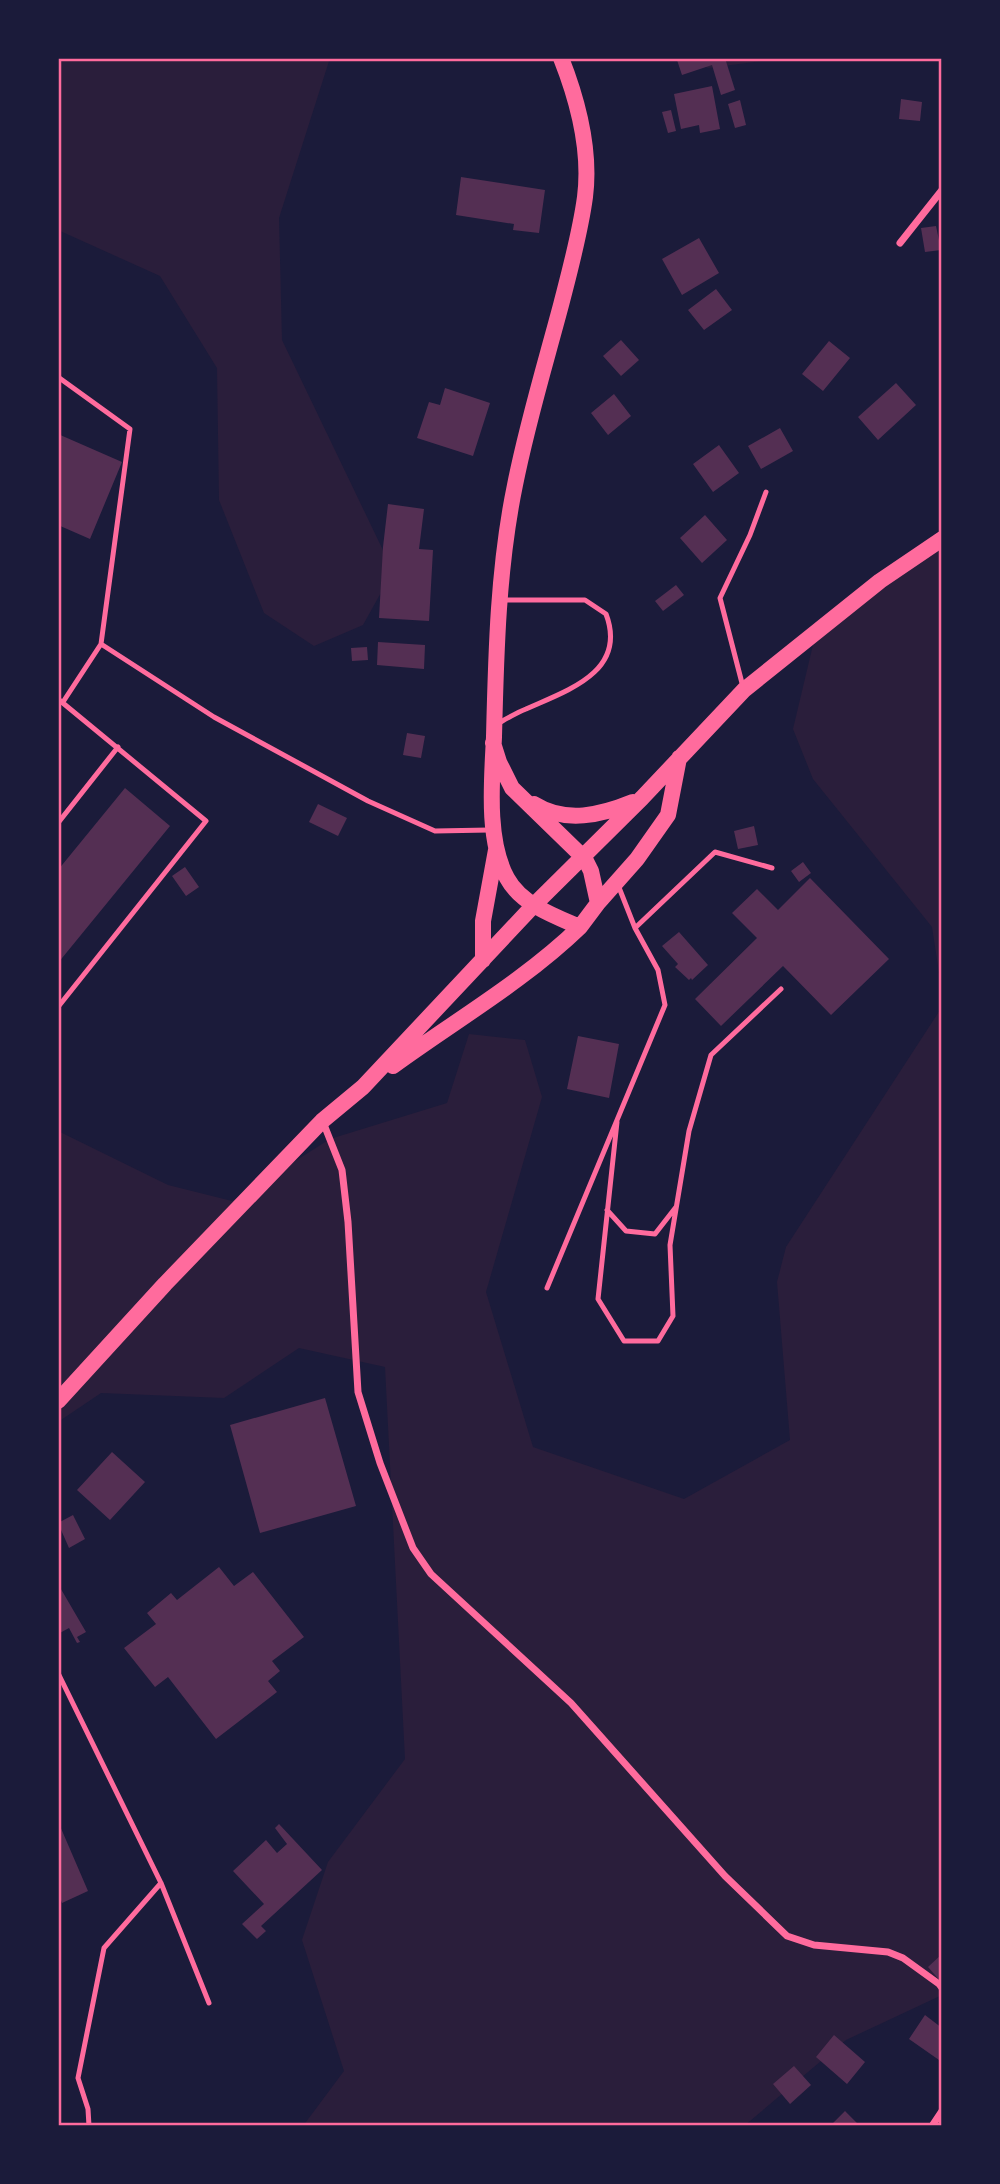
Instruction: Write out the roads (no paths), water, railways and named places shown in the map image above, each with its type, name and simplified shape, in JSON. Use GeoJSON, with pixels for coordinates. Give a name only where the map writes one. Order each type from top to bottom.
{"type":"FeatureCollection","features":[{"type":"Feature","properties":{"kind":"main road"},"geometry":{"type":"LineString","coordinates":[[561,58],[580,118],[585,156],[585,196],[572,261],[514,486],[504,556],[495,671],[492,801],[497,848],[507,879],[533,906],[580,927]]}},
{"type":"Feature","properties":{"kind":"main road"},"geometry":{"type":"LineString","coordinates":[[363,1087],[533,906],[642,798],[744,690],[880,581],[942,539]]}},
{"type":"Feature","properties":{"kind":"main road"},"geometry":{"type":"LineString","coordinates":[[493,743],[512,788],[582,857],[591,871],[598,903]]}},
{"type":"Feature","properties":{"kind":"main road"},"geometry":{"type":"LineString","coordinates":[[58,1401],[165,1284],[322,1121],[363,1087],[494,997],[580,927],[637,859],[668,815],[679,758]]}},
{"type":"Feature","properties":{"kind":"main road"},"geometry":{"type":"LineString","coordinates":[[512,788],[548,812],[564,815],[606,813],[642,798]]}},
{"type":"Feature","properties":{"kind":"main road"},"geometry":{"type":"LineString","coordinates":[[483,960],[482,921],[497,848]]}},
{"type":"Feature","properties":{"kind":"street"},"geometry":{"type":"LineString","coordinates":[[900,243],[942,190]]}},
{"type":"Feature","properties":{"kind":"street"},"geometry":{"type":"LineString","coordinates":[[322,1121],[342,1170],[348,1222],[358,1392],[380,1463],[414,1548],[431,1574],[571,1703],[725,1876],[786,1936],[814,1945],[888,1952],[903,1958],[942,1988]]}},
{"type":"Feature","properties":{"kind":"street"},"geometry":{"type":"LineString","coordinates":[[932,2126],[942,2111]]}},
{"type":"Feature","properties":{"kind":"lane"},"geometry":{"type":"LineString","coordinates":[[58,377],[130,429],[101,644],[60,700],[206,821],[58,1007]]}},
{"type":"Feature","properties":{"kind":"lane"},"geometry":{"type":"LineString","coordinates":[[744,690],[720,598],[750,535],[766,492]]}},
{"type":"Feature","properties":{"kind":"lane"},"geometry":{"type":"LineString","coordinates":[[494,726],[580,685],[601,665],[611,638],[606,614],[585,600],[501,600]]}},
{"type":"Feature","properties":{"kind":"lane"},"geometry":{"type":"LineString","coordinates":[[101,644],[214,717],[368,801],[435,831],[495,830]]}},
{"type":"Feature","properties":{"kind":"lane"},"geometry":{"type":"LineString","coordinates":[[58,823],[118,747]]}},
{"type":"Feature","properties":{"kind":"lane"},"geometry":{"type":"LineString","coordinates":[[635,928],[715,852],[772,868]]}},
{"type":"Feature","properties":{"kind":"lane"},"geometry":{"type":"LineString","coordinates":[[547,1288],[665,1005],[658,970],[635,928],[617,883]]}},
{"type":"Feature","properties":{"kind":"lane"},"geometry":{"type":"LineString","coordinates":[[617,1122],[598,1299],[624,1341],[658,1341],[673,1316],[670,1245],[689,1131],[711,1055],[781,989]]}},
{"type":"Feature","properties":{"kind":"lane"},"geometry":{"type":"LineString","coordinates":[[607,1210],[626,1231],[655,1234],[677,1205]]}},
{"type":"Feature","properties":{"kind":"lane"},"geometry":{"type":"LineString","coordinates":[[58,1673],[161,1883],[209,2003]]}},
{"type":"Feature","properties":{"kind":"lane"},"geometry":{"type":"LineString","coordinates":[[89,2126],[88,2109],[78,2078],[104,1948],[161,1883]]}}]}
